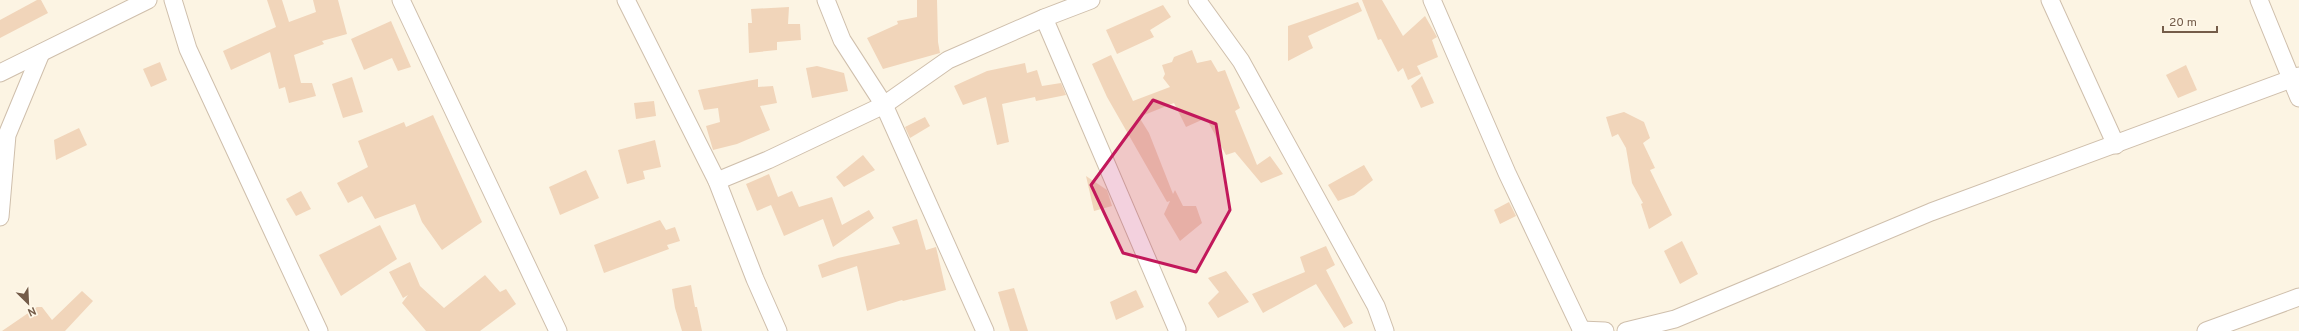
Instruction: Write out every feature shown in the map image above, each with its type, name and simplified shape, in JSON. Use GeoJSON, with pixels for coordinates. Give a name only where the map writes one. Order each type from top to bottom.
{"type":"FeatureCollection","features":[{"type":"Feature","properties":{"kind":"street"},"geometry":{"type":"LineString","coordinates":[[0,73],[148,0]]}},
{"type":"Feature","properties":{"kind":"street"},"geometry":{"type":"LineString","coordinates":[[173,0],[188,49],[319,331]]}},
{"type":"Feature","properties":{"kind":"street"},"geometry":{"type":"LineString","coordinates":[[401,0],[558,331]]}},
{"type":"Feature","properties":{"kind":"street"},"geometry":{"type":"LineString","coordinates":[[626,0],[717,181],[755,280],[778,331]]}},
{"type":"Feature","properties":{"kind":"street"},"geometry":{"type":"LineString","coordinates":[[826,0],[842,40],[884,105],[985,331]]}},
{"type":"Feature","properties":{"kind":"street"},"geometry":{"type":"LineString","coordinates":[[717,181],[768,160],[884,105],[948,60],[1044,18],[1091,0]]}},
{"type":"Feature","properties":{"kind":"street"},"geometry":{"type":"LineString","coordinates":[[1197,0],[1241,61],[1376,306],[1385,331]]}},
{"type":"Feature","properties":{"kind":"street"},"geometry":{"type":"LineString","coordinates":[[1432,0],[1504,166],[1581,330],[1605,331]]}},
{"type":"Feature","properties":{"kind":"street"},"geometry":{"type":"LineString","coordinates":[[2050,0],[2116,145]]}},
{"type":"Feature","properties":{"kind":"street"},"geometry":{"type":"LineString","coordinates":[[2259,0],[2295,78],[2299,98]]}},
{"type":"Feature","properties":{"kind":"street"},"geometry":{"type":"LineString","coordinates":[[1044,18],[1177,329]]}},
{"type":"Feature","properties":{"kind":"street"},"geometry":{"type":"LineString","coordinates":[[0,217],[6,135],[41,53]]}},
{"type":"Feature","properties":{"kind":"street"},"geometry":{"type":"LineString","coordinates":[[1626,331],[1675,319],[1931,212],[2295,78]]}},
{"type":"Feature","properties":{"kind":"street"},"geometry":{"type":"LineString","coordinates":[[2206,331],[2299,297]]}},
{"type":"Feature","properties":{"kind":"highlighted area"},"geometry":{"type":"Polygon","coordinates":[[[1153,100],[1216,124],[1230,210],[1196,272],[1123,253],[1091,185],[1153,100]]]}},
{"type":"Feature","properties":{"kind":"building"},"geometry":{"type":"Polygon","coordinates":[[[37,0],[41,0],[48,13],[0,38],[0,20],[37,0]]]}},
{"type":"Feature","properties":{"kind":"building"},"geometry":{"type":"Polygon","coordinates":[[[267,0],[282,0],[289,22],[316,12],[313,0],[338,0],[347,34],[322,41],[324,44],[294,55],[301,83],[312,83],[316,96],[289,103],[285,87],[279,89],[270,52],[231,70],[223,51],[276,27],[267,0]]]}},
{"type":"Feature","properties":{"kind":"building"},"geometry":{"type":"Polygon","coordinates":[[[917,0],[937,0],[938,42],[940,53],[883,69],[867,38],[898,24],[897,21],[917,17],[917,0]]]}},
{"type":"Feature","properties":{"kind":"building"},"geometry":{"type":"Polygon","coordinates":[[[1362,0],[1382,0],[1403,36],[1425,16],[1437,37],[1432,40],[1438,57],[1417,66],[1421,74],[1408,80],[1403,68],[1398,72],[1381,39],[1378,40],[1362,0]]]}},
{"type":"Feature","properties":{"kind":"building"},"geometry":{"type":"Polygon","coordinates":[[[1358,2],[1362,11],[1308,36],[1313,48],[1288,61],[1288,26],[1358,2]]]}},
{"type":"Feature","properties":{"kind":"building"},"geometry":{"type":"Polygon","coordinates":[[[1163,5],[1171,17],[1150,30],[1154,37],[1117,54],[1106,30],[1163,5]]]}},
{"type":"Feature","properties":{"kind":"building"},"geometry":{"type":"Polygon","coordinates":[[[789,7],[788,24],[800,24],[801,40],[777,42],[777,50],[749,53],[748,23],[752,23],[751,9],[789,7]]]}},
{"type":"Feature","properties":{"kind":"building"},"geometry":{"type":"Polygon","coordinates":[[[391,21],[411,67],[398,71],[392,58],[364,70],[351,39],[391,21]]]}},
{"type":"Feature","properties":{"kind":"building"},"geometry":{"type":"Polygon","coordinates":[[[1192,50],[1197,63],[1211,60],[1218,72],[1225,70],[1240,108],[1235,111],[1257,165],[1270,156],[1283,174],[1261,183],[1235,152],[1226,155],[1206,118],[1186,127],[1174,103],[1139,117],[1149,133],[1173,194],[1175,190],[1183,206],[1196,206],[1202,223],[1180,241],[1164,214],[1170,201],[1167,202],[1107,97],[1092,64],[1111,55],[1133,101],[1170,87],[1163,78],[1165,74],[1162,65],[1172,62],[1174,57],[1192,50]]]}},
{"type":"Feature","properties":{"kind":"building"},"geometry":{"type":"Polygon","coordinates":[[[160,62],[167,80],[151,87],[143,69],[160,62]]]}},
{"type":"Feature","properties":{"kind":"building"},"geometry":{"type":"Polygon","coordinates":[[[1025,63],[1027,73],[1037,70],[1042,86],[1061,83],[1066,95],[1036,101],[1035,97],[1002,104],[1009,142],[997,145],[986,97],[963,105],[954,86],[987,71],[1025,63]]]}},
{"type":"Feature","properties":{"kind":"building"},"geometry":{"type":"Polygon","coordinates":[[[2186,65],[2197,90],[2178,98],[2166,75],[2186,65]]]}},
{"type":"Feature","properties":{"kind":"building"},"geometry":{"type":"Polygon","coordinates":[[[817,66],[844,73],[848,91],[812,98],[806,68],[817,66]]]}},
{"type":"Feature","properties":{"kind":"building"},"geometry":{"type":"Polygon","coordinates":[[[1422,76],[1434,103],[1421,108],[1411,86],[1422,76]]]}},
{"type":"Feature","properties":{"kind":"building"},"geometry":{"type":"Polygon","coordinates":[[[352,77],[363,112],[343,118],[332,84],[352,77]]]}},
{"type":"Feature","properties":{"kind":"building"},"geometry":{"type":"Polygon","coordinates":[[[758,79],[758,87],[773,86],[777,103],[760,106],[770,130],[737,144],[713,150],[706,126],[720,122],[718,108],[704,110],[698,90],[758,79]]]}},
{"type":"Feature","properties":{"kind":"building"},"geometry":{"type":"Polygon","coordinates":[[[654,101],[656,116],[636,119],[634,103],[654,101]]]}},
{"type":"Feature","properties":{"kind":"building"},"geometry":{"type":"Polygon","coordinates":[[[1624,112],[1644,122],[1650,138],[1643,143],[1655,168],[1650,170],[1672,215],[1649,229],[1641,204],[1643,203],[1632,183],[1626,148],[1618,134],[1612,137],[1606,117],[1624,112]]]}},
{"type":"Feature","properties":{"kind":"building"},"geometry":{"type":"Polygon","coordinates":[[[433,115],[482,222],[442,250],[422,222],[415,204],[375,219],[362,196],[348,203],[337,183],[368,167],[358,141],[404,122],[406,127],[433,115]]]}},
{"type":"Feature","properties":{"kind":"building"},"geometry":{"type":"Polygon","coordinates":[[[925,117],[930,126],[910,138],[905,127],[925,117]]]}},
{"type":"Feature","properties":{"kind":"building"},"geometry":{"type":"Polygon","coordinates":[[[79,128],[87,145],[56,160],[54,140],[79,128]]]}},
{"type":"Feature","properties":{"kind":"building"},"geometry":{"type":"Polygon","coordinates":[[[655,140],[661,167],[643,171],[645,179],[627,184],[618,150],[655,140]]]}},
{"type":"Feature","properties":{"kind":"building"},"geometry":{"type":"Polygon","coordinates":[[[863,155],[875,170],[844,187],[836,177],[863,155]]]}},
{"type":"Feature","properties":{"kind":"building"},"geometry":{"type":"Polygon","coordinates":[[[1364,165],[1373,180],[1354,195],[1338,201],[1328,185],[1364,165]]]}},
{"type":"Feature","properties":{"kind":"building"},"geometry":{"type":"Polygon","coordinates":[[[586,170],[599,198],[560,215],[549,187],[586,170]]]}},
{"type":"Feature","properties":{"kind":"building"},"geometry":{"type":"Polygon","coordinates":[[[769,174],[778,197],[792,191],[799,207],[832,197],[842,225],[869,210],[874,218],[833,247],[823,219],[784,236],[771,205],[757,211],[746,184],[769,174]]]}},
{"type":"Feature","properties":{"kind":"building"},"geometry":{"type":"Polygon","coordinates":[[[1086,176],[1107,190],[1112,206],[1094,211],[1086,176]]]}},
{"type":"Feature","properties":{"kind":"building"},"geometry":{"type":"Polygon","coordinates":[[[301,191],[311,209],[296,216],[286,199],[301,191]]]}},
{"type":"Feature","properties":{"kind":"building"},"geometry":{"type":"Polygon","coordinates":[[[1509,202],[1516,216],[1500,224],[1494,210],[1509,202]]]}},
{"type":"Feature","properties":{"kind":"building"},"geometry":{"type":"Polygon","coordinates":[[[917,219],[926,250],[936,247],[946,290],[902,300],[867,311],[857,266],[822,278],[818,265],[838,258],[900,244],[892,227],[917,219]]]}},
{"type":"Feature","properties":{"kind":"building"},"geometry":{"type":"Polygon","coordinates":[[[660,220],[666,230],[675,227],[680,241],[667,245],[669,249],[604,273],[594,245],[660,220]]]}},
{"type":"Feature","properties":{"kind":"building"},"geometry":{"type":"Polygon","coordinates":[[[380,225],[397,259],[341,296],[319,255],[380,225]]]}},
{"type":"Feature","properties":{"kind":"building"},"geometry":{"type":"Polygon","coordinates":[[[1682,241],[1698,274],[1680,284],[1664,251],[1682,241]]]}},
{"type":"Feature","properties":{"kind":"building"},"geometry":{"type":"Polygon","coordinates":[[[1326,246],[1335,265],[1326,270],[1353,323],[1344,328],[1316,284],[1263,313],[1252,294],[1305,272],[1300,257],[1326,246]]]}},
{"type":"Feature","properties":{"kind":"building"},"geometry":{"type":"Polygon","coordinates":[[[410,262],[420,286],[444,308],[485,275],[500,292],[506,289],[516,304],[480,331],[426,331],[402,303],[408,295],[403,298],[389,272],[410,262]]]}},
{"type":"Feature","properties":{"kind":"building"},"geometry":{"type":"Polygon","coordinates":[[[1226,271],[1249,302],[1218,318],[1208,303],[1219,292],[1208,278],[1226,271]]]}},
{"type":"Feature","properties":{"kind":"building"},"geometry":{"type":"Polygon","coordinates":[[[691,285],[695,307],[697,307],[702,331],[682,331],[675,308],[672,289],[691,285]]]}},
{"type":"Feature","properties":{"kind":"building"},"geometry":{"type":"Polygon","coordinates":[[[1014,288],[1028,331],[1010,331],[998,292],[1014,288]]]}},
{"type":"Feature","properties":{"kind":"building"},"geometry":{"type":"Polygon","coordinates":[[[1136,290],[1144,307],[1116,320],[1110,302],[1136,290]]]}},
{"type":"Feature","properties":{"kind":"building"},"geometry":{"type":"Polygon","coordinates":[[[82,291],[93,301],[65,331],[2,331],[37,307],[42,307],[52,320],[82,291]]]}}]}
